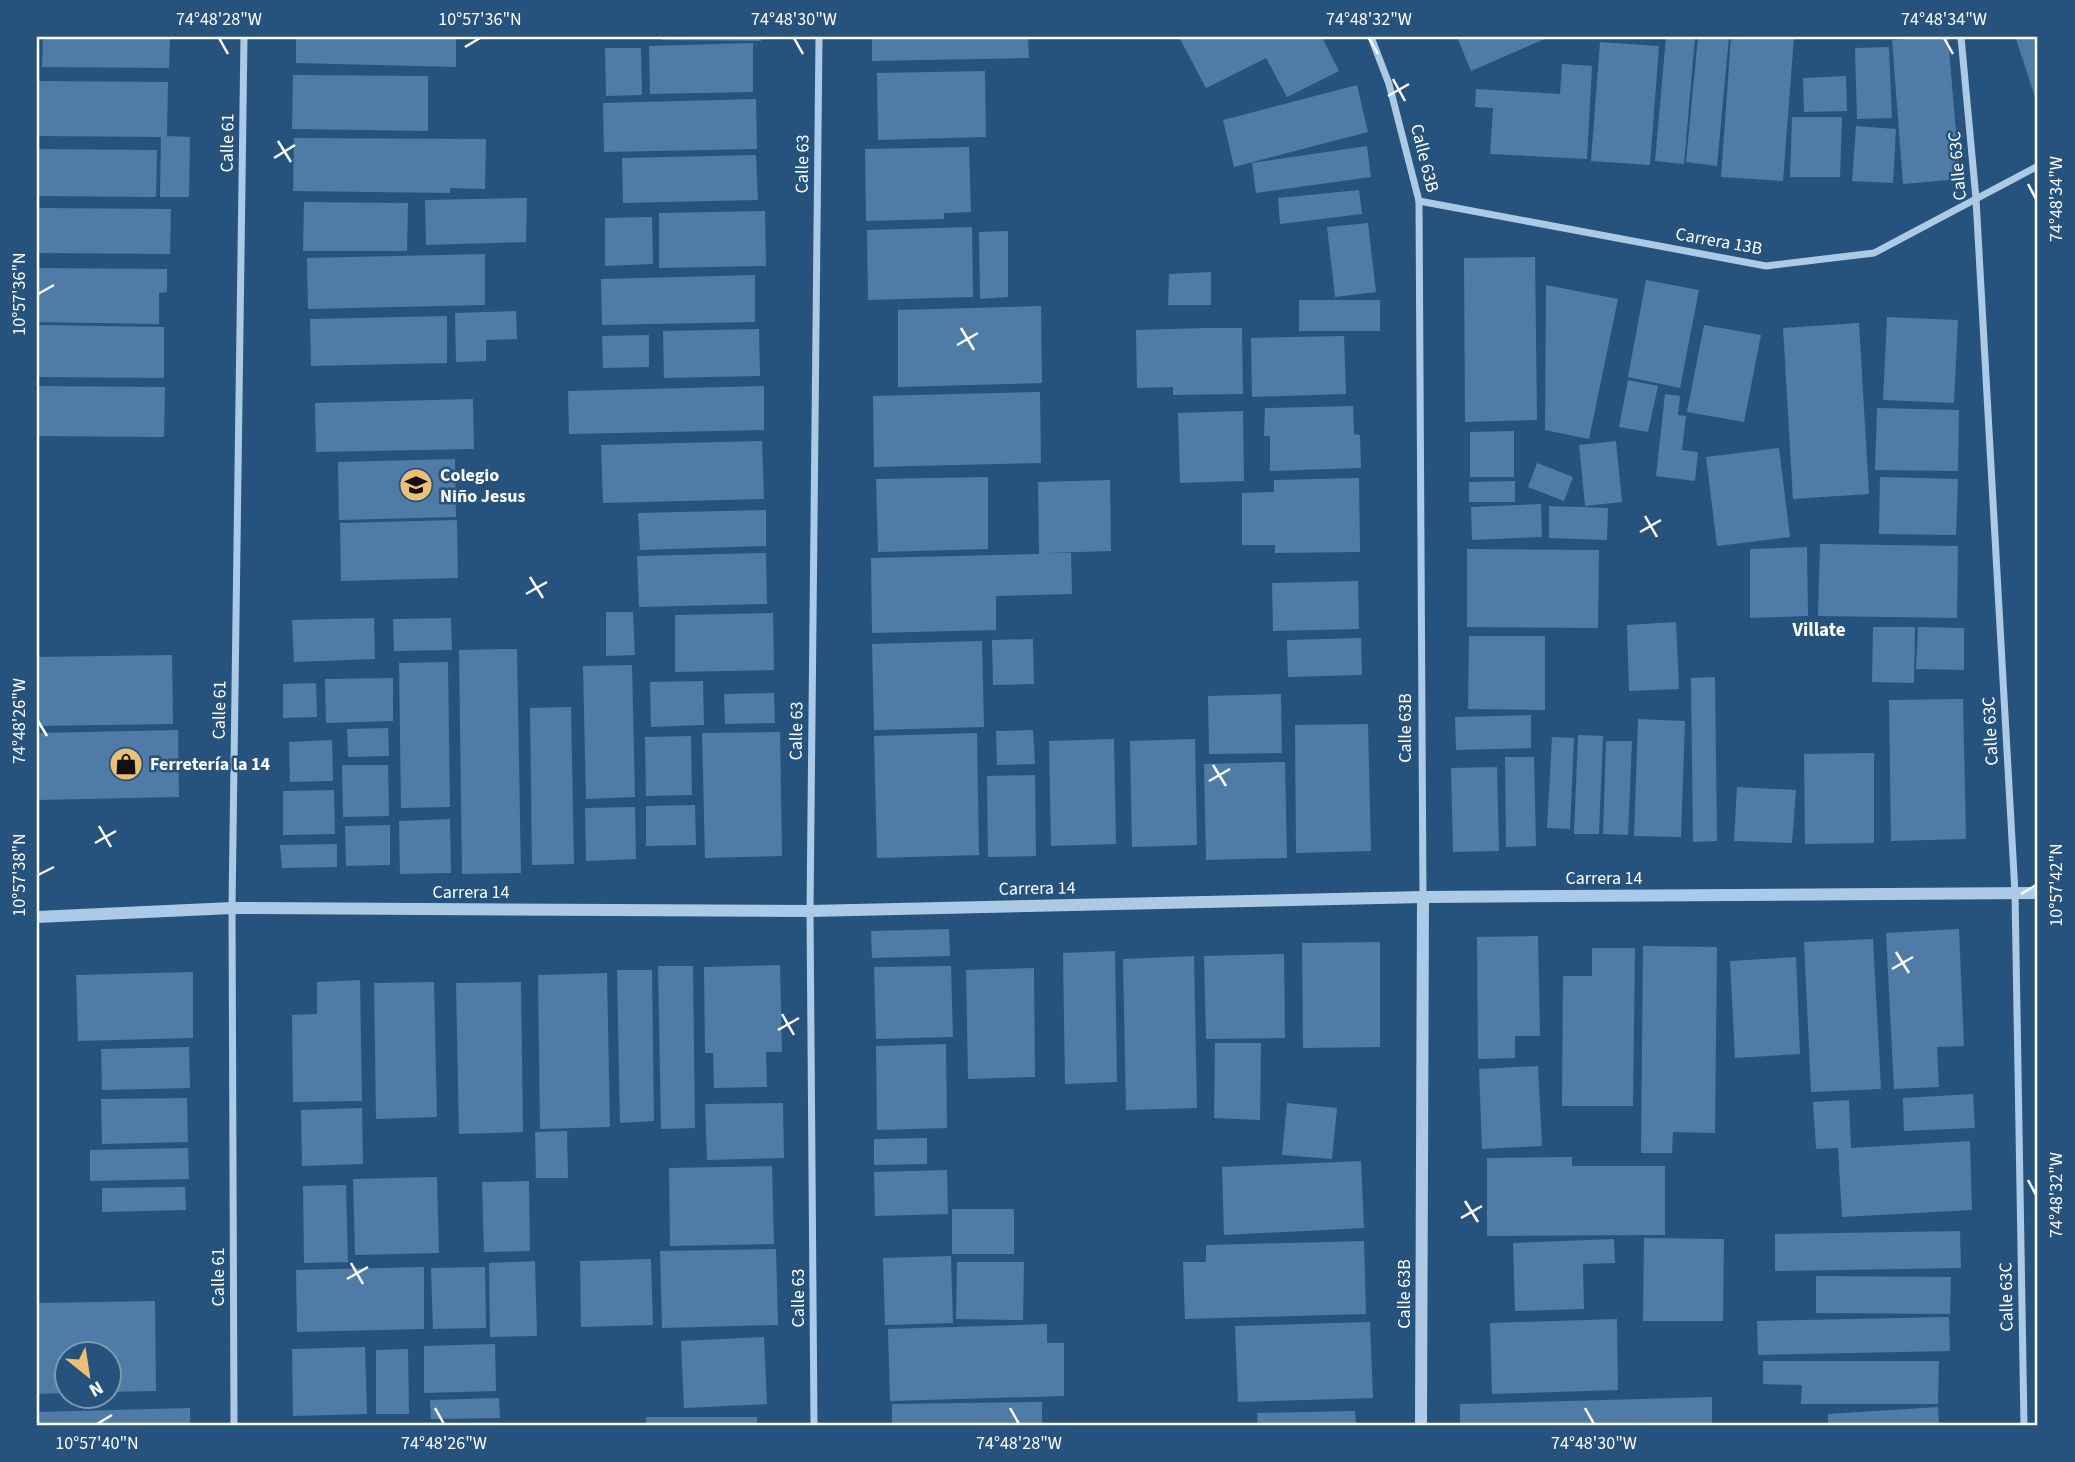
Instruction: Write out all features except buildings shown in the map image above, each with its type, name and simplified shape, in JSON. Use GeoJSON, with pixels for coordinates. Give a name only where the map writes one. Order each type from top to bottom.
{"type":"FeatureCollection","features":[{"type":"Feature","properties":{"kind":"street","name":"Calle 61"},"geometry":{"type":"LineString","coordinates":[[234,1425],[232,908],[244,37]]}},
{"type":"Feature","properties":{"kind":"street","name":"Calle 63"},"geometry":{"type":"LineString","coordinates":[[814,1425],[810,911],[819,37]]}},
{"type":"Feature","properties":{"kind":"street","name":"Calle 63B"},"geometry":{"type":"LineString","coordinates":[[1371,37],[1389,84],[1419,201],[1423,897],[1422,1425]]}},
{"type":"Feature","properties":{"kind":"street","name":"Calle 63C"},"geometry":{"type":"LineString","coordinates":[[1961,37],[1976,199],[2015,893],[2024,1425]]}},
{"type":"Feature","properties":{"kind":"street","name":"Carrera 13B"},"geometry":{"type":"LineString","coordinates":[[1419,201],[1766,266],[1874,253],[2038,166]]}},
{"type":"Feature","properties":{"kind":"street","name":"Carrera 14"},"geometry":{"type":"LineString","coordinates":[[37,916],[232,908],[810,911],[1423,897],[2038,892]]}},
{"type":"Feature","properties":{"kind":"place","name":"Colegio Niño Jesus"},"geometry":{"type":"Point","coordinates":[416,485]}},
{"type":"Feature","properties":{"kind":"place","name":"Ferretería la 14"},"geometry":{"type":"Point","coordinates":[126,764]}},
{"type":"Feature","properties":{"kind":"district","name":"Villate"},"geometry":{"type":"Point","coordinates":[1819,629]}}]}
